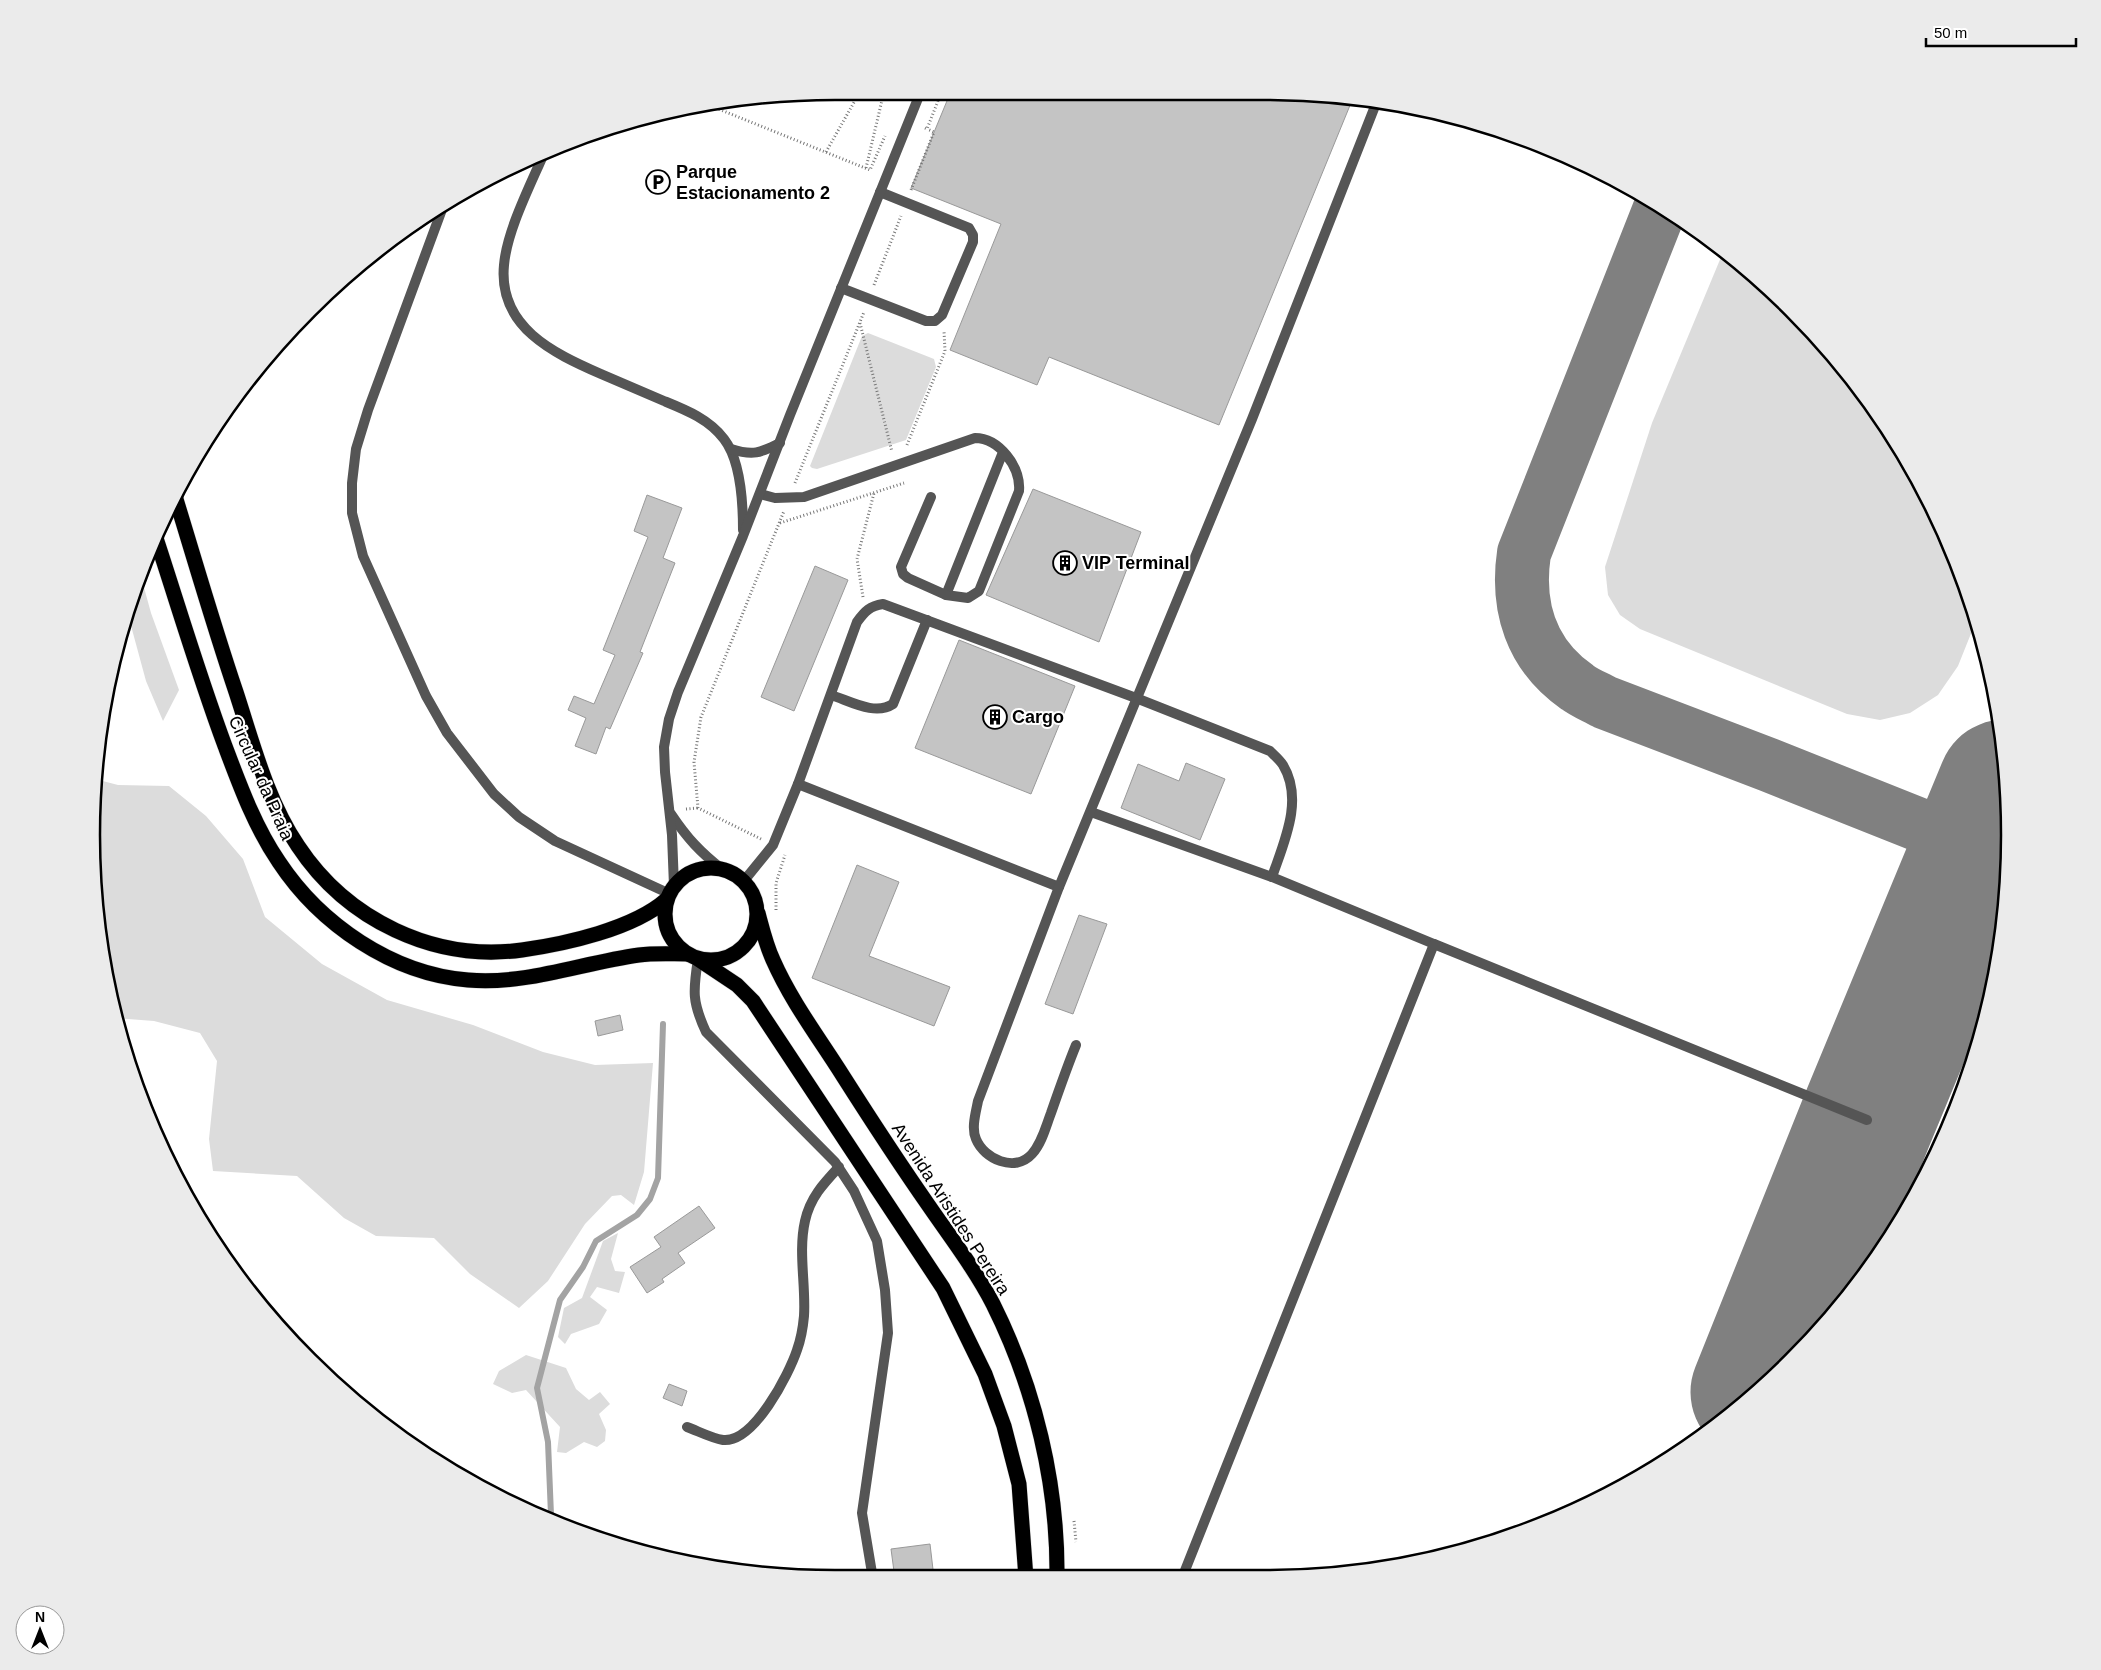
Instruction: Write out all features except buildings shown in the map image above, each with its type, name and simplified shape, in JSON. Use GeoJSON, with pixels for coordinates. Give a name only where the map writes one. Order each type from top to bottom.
{"type":"FeatureCollection","features":[{"type":"Feature","properties":{"kind":"highway","name":"Circular da Praia"},"geometry":{"type":"LineString","coordinates":[[178,506],[263,774],[297,846],[320,875],[344,898],[376,921],[404,936],[431,945],[468,952],[504,952],[548,946],[596,934],[656,909],[670,894]]}},
{"type":"Feature","properties":{"kind":"highway","name":"Circular da Praia"},"geometry":{"type":"LineString","coordinates":[[159,547],[212,711],[238,781],[259,829],[279,862],[303,895],[330,920],[361,942],[395,961],[425,972],[467,980],[508,980],[553,974],[639,955],[692,957]]}},
{"type":"Feature","properties":{"kind":"highway"},"geometry":{"type":"LineString","coordinates":[[692,957],[710,961],[722,959],[743,948],[750,939],[756,926],[758,913],[755,899],[738,876],[711,868],[697,870],[684,876],[670,894],[664,913],[665,925],[677,947],[692,957],[737,986],[753,1001],[943,1288],[985,1374],[1004,1426],[1019,1484],[1025,1570]]}},
{"type":"Feature","properties":{"kind":"highway","name":"Avenida Aristides Pereira"},"geometry":{"type":"LineString","coordinates":[[758,913],[772,958],[792,997],[886,1144],[966,1259],[992,1303],[1013,1349],[1030,1399],[1045,1454],[1057,1542],[1057,1570]]}},
{"type":"Feature","properties":{"kind":"street"},"geometry":{"type":"LineString","coordinates":[[440,216],[368,410],[356,449],[352,483],[352,513],[363,556],[426,696],[447,732],[494,794],[519,817],[555,840],[670,894],[672,835],[664,748],[669,718],[917,100]]}},
{"type":"Feature","properties":{"kind":"street"},"geometry":{"type":"LineString","coordinates":[[1076,1045],[1043,1133],[1032,1154],[1026,1160],[1016,1162],[1004,1162],[988,1155],[975,1137],[974,1121],[978,1101],[1059,887],[1252,419],[1374,108]]}},
{"type":"Feature","properties":{"kind":"street"},"geometry":{"type":"LineString","coordinates":[[539,163],[514,226],[504,264],[506,297],[514,312],[536,339],[554,352],[695,415],[714,427],[731,449],[743,504],[743,536]]}},
{"type":"Feature","properties":{"kind":"street"},"geometry":{"type":"LineString","coordinates":[[841,288],[926,321],[935,321],[942,315],[973,242],[969,228],[880,192]]}},
{"type":"Feature","properties":{"kind":"street"},"geometry":{"type":"LineString","coordinates":[[760,494],[775,498],[804,496],[975,438],[986,438],[1003,452],[1017,471],[1020,481],[1019,491],[979,591],[968,598],[946,595],[903,574],[901,567],[931,496]]}},
{"type":"Feature","properties":{"kind":"street"},"geometry":{"type":"LineString","coordinates":[[731,449],[746,454],[755,454],[780,443]]}},
{"type":"Feature","properties":{"kind":"street"},"geometry":{"type":"LineString","coordinates":[[946,595],[1003,452]]}},
{"type":"Feature","properties":{"kind":"street"},"geometry":{"type":"LineString","coordinates":[[743,882],[772,845],[798,784],[857,622],[866,610],[874,605],[883,604],[1136,698],[1270,751],[1283,763],[1290,781],[1293,802],[1290,823],[1272,877]]}},
{"type":"Feature","properties":{"kind":"street"},"geometry":{"type":"LineString","coordinates":[[831,695],[872,709],[881,710],[893,704],[927,620]]}},
{"type":"Feature","properties":{"kind":"street"},"geometry":{"type":"LineString","coordinates":[[798,784],[1059,887]]}},
{"type":"Feature","properties":{"kind":"street"},"geometry":{"type":"LineString","coordinates":[[669,811],[686,837],[699,851],[723,870]]}},
{"type":"Feature","properties":{"kind":"street"},"geometry":{"type":"LineString","coordinates":[[1090,812],[1272,877],[1867,1120]]}},
{"type":"Feature","properties":{"kind":"street"},"geometry":{"type":"LineString","coordinates":[[1185,1570],[1434,944]]}},
{"type":"Feature","properties":{"kind":"street"},"geometry":{"type":"LineString","coordinates":[[692,957],[693,991],[698,1014],[706,1032],[839,1167],[854,1191],[877,1241],[888,1334],[862,1513],[872,1570]]}},
{"type":"Feature","properties":{"kind":"street"},"geometry":{"type":"LineString","coordinates":[[687,1427],[724,1440],[736,1436],[749,1429],[784,1380],[798,1349],[804,1315],[802,1242],[805,1221],[811,1200],[820,1187],[839,1167]]}},
{"type":"Feature","properties":{"kind":"path"},"geometry":{"type":"LineString","coordinates":[[826,152],[855,100]]}},
{"type":"Feature","properties":{"kind":"path"},"geometry":{"type":"LineString","coordinates":[[866,168],[883,100]]}},
{"type":"Feature","properties":{"kind":"path"},"geometry":{"type":"LineString","coordinates":[[719,109],[860,166]]}},
{"type":"Feature","properties":{"kind":"path"},"geometry":{"type":"LineString","coordinates":[[860,322],[892,453]]}},
{"type":"Feature","properties":{"kind":"path"},"geometry":{"type":"LineString","coordinates":[[905,449],[945,351]]}},
{"type":"Feature","properties":{"kind":"path"},"geometry":{"type":"LineString","coordinates":[[883,456],[899,451]]}},
{"type":"Feature","properties":{"kind":"path"},"geometry":{"type":"LineString","coordinates":[[794,486],[803,483]]}},
{"type":"Feature","properties":{"kind":"path"},"geometry":{"type":"LineString","coordinates":[[779,523],[904,483]]}},
{"type":"Feature","properties":{"kind":"path"},"geometry":{"type":"LineString","coordinates":[[866,610],[857,559],[874,493]]}},
{"type":"Feature","properties":{"kind":"shaded area"},"geometry":{"type":"Polygon","coordinates":[[[1721,258],[1751,282],[1819,350],[1877,427],[1903,468],[1925,510],[1945,554],[1972,631],[1958,666],[1938,695],[1910,713],[1880,720],[1847,714],[1640,629],[1620,615],[1608,595],[1605,567],[1652,423],[1721,258]]]}},
{"type":"Feature","properties":{"kind":"shaded area"},"geometry":{"type":"Polygon","coordinates":[[[868,333],[934,359],[936,367],[906,440],[817,469],[812,468],[810,466],[862,336],[868,333]]]}},
{"type":"Feature","properties":{"kind":"shaded area"},"geometry":{"type":"Polygon","coordinates":[[[144,587],[151,613],[179,690],[163,721],[146,681],[131,625],[144,587]]]}},
{"type":"Feature","properties":{"kind":"shaded area"},"geometry":{"type":"Polygon","coordinates":[[[103,781],[118,785],[169,786],[206,816],[243,859],[265,917],[322,964],[387,1000],[473,1025],[543,1052],[595,1065],[653,1063],[644,1172],[634,1205],[621,1195],[612,1196],[585,1224],[548,1281],[519,1308],[470,1274],[434,1238],[376,1236],[344,1218],[297,1176],[213,1171],[209,1139],[217,1061],[200,1033],[154,1021],[124,1019],[114,978],[106,931],[102,883],[100,835],[103,781]]]}},
{"type":"Feature","properties":{"kind":"shaded area"},"geometry":{"type":"Polygon","coordinates":[[[618,1233],[611,1259],[615,1271],[625,1272],[619,1293],[597,1287],[590,1297],[607,1310],[599,1324],[571,1334],[565,1344],[558,1337],[564,1308],[582,1298],[603,1241],[618,1233]]]}},
{"type":"Feature","properties":{"kind":"shaded area"},"geometry":{"type":"Polygon","coordinates":[[[526,1355],[566,1368],[576,1389],[589,1400],[600,1392],[610,1404],[599,1414],[606,1430],[605,1441],[597,1447],[584,1442],[566,1453],[557,1452],[560,1427],[526,1390],[512,1393],[493,1384],[499,1371],[526,1355]]]}},
{"type":"Feature","properties":{"kind":"waterway"},"geometry":{"type":"LineString","coordinates":[[551,1513],[548,1442],[537,1388],[560,1300],[583,1267],[596,1241],[637,1215],[650,1199],[658,1178],[663,1024]]}},
{"type":"Feature","properties":{"kind":"taxiway"},"geometry":{"type":"LineString","coordinates":[[1658,214],[1524,553],[1522,592],[1530,628],[1538,645],[1561,674],[1580,689],[1604,702],[1980,849]]}},
{"type":"Feature","properties":{"kind":"runway"},"geometry":{"type":"LineString","coordinates":[[1765,1375],[1867,1120],[2000,800]]}},
{"type":"Feature","properties":{"kind":"place","name":"Parque Estacionamento 2"},"geometry":{"type":"Point","coordinates":[658,182]}},
{"type":"Feature","properties":{"kind":"place","name":"VIP Terminal"},"geometry":{"type":"Point","coordinates":[1065,563]}},
{"type":"Feature","properties":{"kind":"place","name":"Cargo"},"geometry":{"type":"Point","coordinates":[995,717]}}]}
